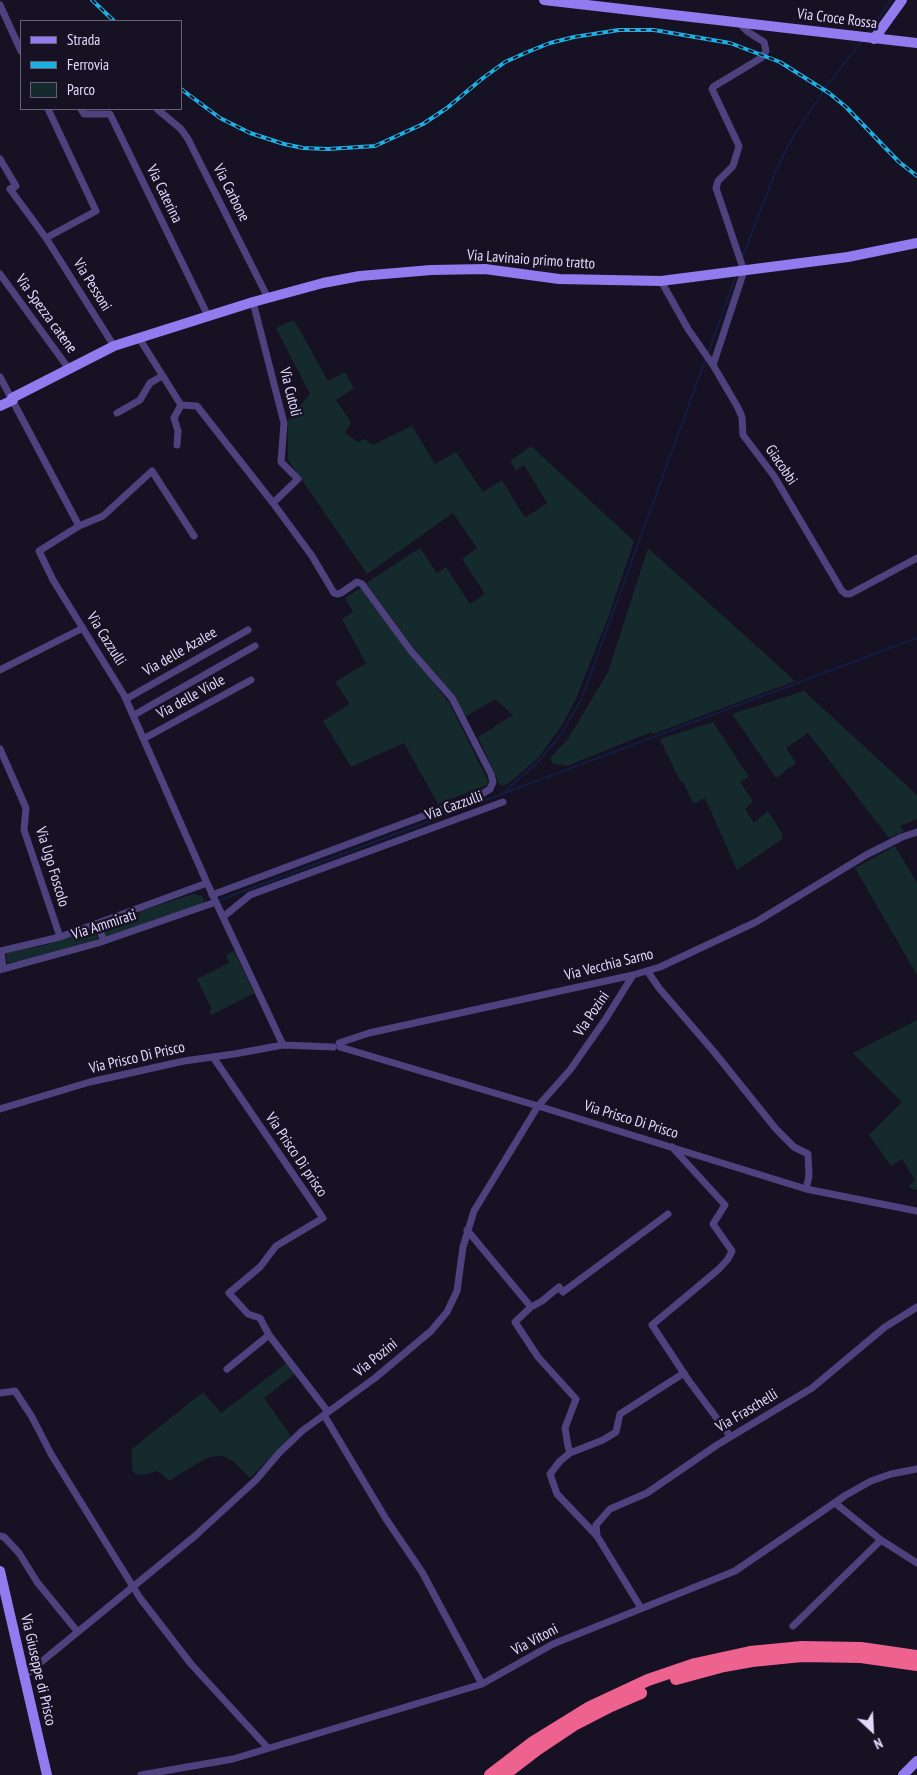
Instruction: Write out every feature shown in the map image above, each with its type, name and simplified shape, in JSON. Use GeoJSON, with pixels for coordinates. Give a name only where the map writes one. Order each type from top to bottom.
{"type":"FeatureCollection","features":[{"type":"Feature","properties":{"kind":"highway"},"geometry":{"type":"LineString","coordinates":[[490,1775],[533,1742],[570,1718],[607,1698],[648,1680],[722,1657],[781,1649],[838,1652],[917,1665]]}},
{"type":"Feature","properties":{"kind":"highway"},"geometry":{"type":"LineString","coordinates":[[838,1652],[871,1649],[917,1656]]}},
{"type":"Feature","properties":{"kind":"highway"},"geometry":{"type":"LineString","coordinates":[[504,1775],[574,1725],[659,1685],[697,1673],[742,1663],[824,1651]]}},
{"type":"Feature","properties":{"kind":"street","name":"Via Croce Rossa"},"geometry":{"type":"LineString","coordinates":[[544,0],[917,43]]}},
{"type":"Feature","properties":{"kind":"street"},"geometry":{"type":"LineString","coordinates":[[872,39],[902,0]]}},
{"type":"Feature","properties":{"kind":"street"},"geometry":{"type":"LineString","coordinates":[[0,5],[20,49]]}},
{"type":"Feature","properties":{"kind":"street"},"geometry":{"type":"LineString","coordinates":[[711,363],[744,271],[716,188],[718,181],[733,166],[739,146],[712,89],[714,84],[761,58],[766,51],[764,42],[748,32],[743,27],[742,22]]}},
{"type":"Feature","properties":{"kind":"street"},"geometry":{"type":"LineString","coordinates":[[46,238],[96,211],[48,110]]}},
{"type":"Feature","properties":{"kind":"street","name":"Via Caterina"},"geometry":{"type":"LineString","coordinates":[[82,110],[84,114],[110,114],[208,316]]}},
{"type":"Feature","properties":{"kind":"street","name":"Via Carbone"},"geometry":{"type":"LineString","coordinates":[[159,110],[181,129],[188,139],[268,298]]}},
{"type":"Feature","properties":{"kind":"street","name":"Via Pessoni"},"geometry":{"type":"LineString","coordinates":[[0,159],[16,186],[10,189],[46,238],[114,346]]}},
{"type":"Feature","properties":{"kind":"street","name":"Via Lavinaio primo tratto"},"geometry":{"type":"LineString","coordinates":[[0,406],[114,346],[253,302],[323,283],[360,276],[431,270],[485,269],[575,280],[660,280],[744,271],[848,256],[917,243]]}},
{"type":"Feature","properties":{"kind":"street","name":"Via Spezza catene"},"geometry":{"type":"LineString","coordinates":[[0,274],[69,369]]}},
{"type":"Feature","properties":{"kind":"street","name":"Giacobbi"},"geometry":{"type":"LineString","coordinates":[[660,280],[688,329],[737,406],[742,417],[743,435],[774,476],[842,591],[850,594],[917,558]]}},
{"type":"Feature","properties":{"kind":"street","name":"Via Cutoli"},"geometry":{"type":"LineString","coordinates":[[253,302],[284,423],[281,462],[298,479],[273,503]]}},
{"type":"Feature","properties":{"kind":"street"},"geometry":{"type":"LineString","coordinates":[[139,338],[181,405]]}},
{"type":"Feature","properties":{"kind":"street"},"geometry":{"type":"LineString","coordinates":[[117,414],[140,400],[150,383],[162,376]]}},
{"type":"Feature","properties":{"kind":"street"},"geometry":{"type":"LineString","coordinates":[[0,377],[79,526],[103,516],[152,471],[194,536]]}},
{"type":"Feature","properties":{"kind":"street"},"geometry":{"type":"LineString","coordinates":[[181,405],[197,406],[273,503]]}},
{"type":"Feature","properties":{"kind":"street"},"geometry":{"type":"LineString","coordinates":[[177,445],[178,431],[174,418],[181,405]]}},
{"type":"Feature","properties":{"kind":"street","name":"Via Ammirati"},"geometry":{"type":"LineString","coordinates":[[2,969],[104,940],[214,899],[482,794],[490,789],[493,782],[491,774],[452,698],[411,651],[362,584],[357,582],[341,594],[334,592],[312,556],[273,503]]}},
{"type":"Feature","properties":{"kind":"street","name":"Via Cazzulli"},"geometry":{"type":"LineString","coordinates":[[79,526],[39,551],[54,580],[134,715],[207,884],[283,1045]]}},
{"type":"Feature","properties":{"kind":"street"},"geometry":{"type":"LineString","coordinates":[[0,670],[83,628]]}},
{"type":"Feature","properties":{"kind":"street","name":"Via delle Azalee"},"geometry":{"type":"LineString","coordinates":[[126,699],[248,630]]}},
{"type":"Feature","properties":{"kind":"street"},"geometry":{"type":"LineString","coordinates":[[134,715],[255,646]]}},
{"type":"Feature","properties":{"kind":"street","name":"Via delle Viole"},"geometry":{"type":"LineString","coordinates":[[144,738],[251,680]]}},
{"type":"Feature","properties":{"kind":"street","name":"Via Ugo Foscolo"},"geometry":{"type":"LineString","coordinates":[[0,749],[26,808],[24,830],[60,937]]}},
{"type":"Feature","properties":{"kind":"street","name":"Via Cazzulli"},"geometry":{"type":"LineString","coordinates":[[223,917],[250,895],[503,802]]}},
{"type":"Feature","properties":{"kind":"street","name":"Via Vecchia Sarno"},"geometry":{"type":"LineString","coordinates":[[338,1046],[369,1033],[648,972],[756,922],[866,855],[902,837],[917,832]]}},
{"type":"Feature","properties":{"kind":"street","name":"Via Ammirati"},"geometry":{"type":"LineString","coordinates":[[1,951],[60,937],[207,884]]}},
{"type":"Feature","properties":{"kind":"street"},"geometry":{"type":"LineString","coordinates":[[97,924],[104,940]]}},
{"type":"Feature","properties":{"kind":"street"},"geometry":{"type":"LineString","coordinates":[[1,951],[2,969]]}},
{"type":"Feature","properties":{"kind":"street"},"geometry":{"type":"LineString","coordinates":[[648,972],[659,988],[715,1053],[776,1129],[794,1147],[808,1154],[809,1176],[806,1189]]}},
{"type":"Feature","properties":{"kind":"street","name":"Via Pozini"},"geometry":{"type":"LineString","coordinates":[[24,1676],[195,1536],[256,1480],[279,1453],[302,1431],[375,1378],[431,1331],[447,1312],[457,1291],[463,1247],[474,1211],[482,1196],[538,1106],[570,1070],[633,976]]}},
{"type":"Feature","properties":{"kind":"street","name":"Via Prisco Di Prisco"},"geometry":{"type":"LineString","coordinates":[[0,1109],[90,1082],[184,1061],[283,1045],[338,1046],[806,1189],[917,1211]]}},
{"type":"Feature","properties":{"kind":"street","name":"Via Prisco Di prisco"},"geometry":{"type":"LineString","coordinates":[[212,1057],[323,1218],[276,1246],[260,1267],[229,1293],[248,1314],[260,1318],[269,1335]]}},
{"type":"Feature","properties":{"kind":"street"},"geometry":{"type":"LineString","coordinates":[[672,1147],[725,1205],[713,1224],[732,1251],[719,1269],[652,1325],[730,1436]]}},
{"type":"Feature","properties":{"kind":"street"},"geometry":{"type":"LineString","coordinates":[[570,1454],[565,1428],[576,1399],[538,1357],[515,1322],[531,1307],[558,1288],[563,1292],[668,1214]]}},
{"type":"Feature","properties":{"kind":"street"},"geometry":{"type":"LineString","coordinates":[[468,1230],[531,1307]]}},
{"type":"Feature","properties":{"kind":"street","name":"Via Fraschelli"},"geometry":{"type":"LineString","coordinates":[[597,1536],[596,1525],[610,1508],[647,1493],[730,1436],[812,1388],[885,1327],[917,1307]]}},
{"type":"Feature","properties":{"kind":"street"},"geometry":{"type":"LineString","coordinates":[[227,1369],[269,1335],[326,1414],[386,1518],[422,1572],[482,1684]]}},
{"type":"Feature","properties":{"kind":"street"},"geometry":{"type":"LineString","coordinates":[[641,1608],[597,1536],[557,1494],[550,1474],[560,1461],[570,1454],[603,1440],[616,1432],[620,1414],[684,1372]]}},
{"type":"Feature","properties":{"kind":"street"},"geometry":{"type":"LineString","coordinates":[[0,1393],[15,1391],[32,1417],[51,1454],[140,1598],[191,1664],[267,1747]]}},
{"type":"Feature","properties":{"kind":"street","name":"Via Vitoni"},"geometry":{"type":"LineString","coordinates":[[141,1775],[233,1759],[267,1747],[482,1684],[553,1644],[735,1571],[835,1503],[872,1481],[892,1474],[917,1469]]}},
{"type":"Feature","properties":{"kind":"street"},"geometry":{"type":"LineString","coordinates":[[835,1503],[881,1540],[917,1563]]}},
{"type":"Feature","properties":{"kind":"street"},"geometry":{"type":"LineString","coordinates":[[0,1536],[4,1537],[19,1553],[37,1582],[77,1631]]}},
{"type":"Feature","properties":{"kind":"street"},"geometry":{"type":"LineString","coordinates":[[793,1626],[881,1540]]}},
{"type":"Feature","properties":{"kind":"street","name":"Via Giuseppe di Prisco"},"geometry":{"type":"LineString","coordinates":[[0,1571],[47,1775]]}},
{"type":"Feature","properties":{"kind":"street"},"geometry":{"type":"LineString","coordinates":[[903,1775],[917,1761]]}},
{"type":"Feature","properties":{"kind":"green space"},"geometry":{"type":"Polygon","coordinates":[[[294,320],[328,381],[345,372],[354,388],[336,400],[351,422],[345,433],[358,442],[365,439],[373,445],[412,426],[435,464],[456,452],[483,492],[502,480],[525,518],[547,503],[524,465],[516,470],[510,461],[531,446],[634,541],[609,615],[575,701],[562,725],[538,758],[509,783],[500,785],[478,737],[513,715],[495,699],[465,717],[441,680],[418,654],[366,583],[420,548],[437,573],[446,567],[470,604],[485,594],[462,559],[477,548],[453,513],[367,574],[288,460],[288,420],[310,394],[276,328],[294,320]]]}},
{"type":"Feature","properties":{"kind":"green space"},"geometry":{"type":"Polygon","coordinates":[[[648,548],[795,681],[653,734],[651,732],[567,766],[552,763],[550,758],[568,739],[608,672],[648,548]]]}},
{"type":"Feature","properties":{"kind":"green space"},"geometry":{"type":"Polygon","coordinates":[[[362,587],[450,704],[488,781],[487,785],[438,804],[404,743],[351,767],[323,721],[350,704],[335,682],[366,663],[342,619],[353,612],[345,598],[362,587]]]}},
{"type":"Feature","properties":{"kind":"green space"},"geometry":{"type":"Polygon","coordinates":[[[804,691],[917,795],[917,819],[900,826],[904,831],[889,838],[808,733],[786,748],[796,763],[776,778],[732,714],[804,691]]]}},
{"type":"Feature","properties":{"kind":"green space"},"geometry":{"type":"Polygon","coordinates":[[[713,722],[749,777],[740,782],[753,801],[745,809],[754,823],[768,811],[783,835],[781,840],[737,870],[705,798],[693,804],[660,739],[713,722]]]}},
{"type":"Feature","properties":{"kind":"green space"},"geometry":{"type":"Polygon","coordinates":[[[895,846],[917,883],[917,975],[855,868],[895,846]]]}},
{"type":"Feature","properties":{"kind":"green space"},"geometry":{"type":"Polygon","coordinates":[[[193,894],[202,896],[204,901],[202,904],[106,937],[103,931],[138,918],[141,911],[193,894]]]}},
{"type":"Feature","properties":{"kind":"green space"},"geometry":{"type":"Polygon","coordinates":[[[94,929],[98,939],[33,959],[7,963],[6,953],[46,945],[94,929]]]}},
{"type":"Feature","properties":{"kind":"green space"},"geometry":{"type":"Polygon","coordinates":[[[234,951],[254,993],[211,1015],[209,1012],[212,1010],[197,979],[229,963],[226,955],[234,951]]]}},
{"type":"Feature","properties":{"kind":"green space"},"geometry":{"type":"Polygon","coordinates":[[[917,1020],[917,1190],[908,1187],[915,1180],[902,1159],[891,1166],[869,1135],[902,1102],[853,1053],[917,1020]]]}},
{"type":"Feature","properties":{"kind":"green space"},"geometry":{"type":"Polygon","coordinates":[[[288,1362],[296,1373],[264,1398],[291,1436],[250,1478],[234,1462],[226,1457],[219,1456],[201,1461],[169,1481],[158,1471],[139,1475],[133,1472],[132,1449],[203,1392],[221,1413],[288,1362]]]}},
{"type":"Feature","properties":{"kind":"waterway"},"geometry":{"type":"LineString","coordinates":[[868,33],[891,0]]}},
{"type":"Feature","properties":{"kind":"waterway"},"geometry":{"type":"LineString","coordinates":[[742,258],[777,168],[793,137],[828,84],[862,41]]}},
{"type":"Feature","properties":{"kind":"waterway"},"geometry":{"type":"LineString","coordinates":[[708,353],[735,278]]}},
{"type":"Feature","properties":{"kind":"waterway"},"geometry":{"type":"LineString","coordinates":[[504,792],[537,763],[559,737],[581,700],[706,358]]}},
{"type":"Feature","properties":{"kind":"waterway"},"geometry":{"type":"LineString","coordinates":[[220,900],[917,638]]}},
{"type":"Feature","properties":{"kind":"railway"},"geometry":{"type":"LineString","coordinates":[[92,0],[113,20]]}},
{"type":"Feature","properties":{"kind":"railway"},"geometry":{"type":"LineString","coordinates":[[182,90],[220,118],[250,133],[284,144],[303,148],[328,149],[375,146],[423,124],[447,108],[505,62],[530,51],[550,43],[574,37],[619,30],[654,30],[730,43],[780,62],[829,93],[846,107],[899,162],[917,176]]}}]}
